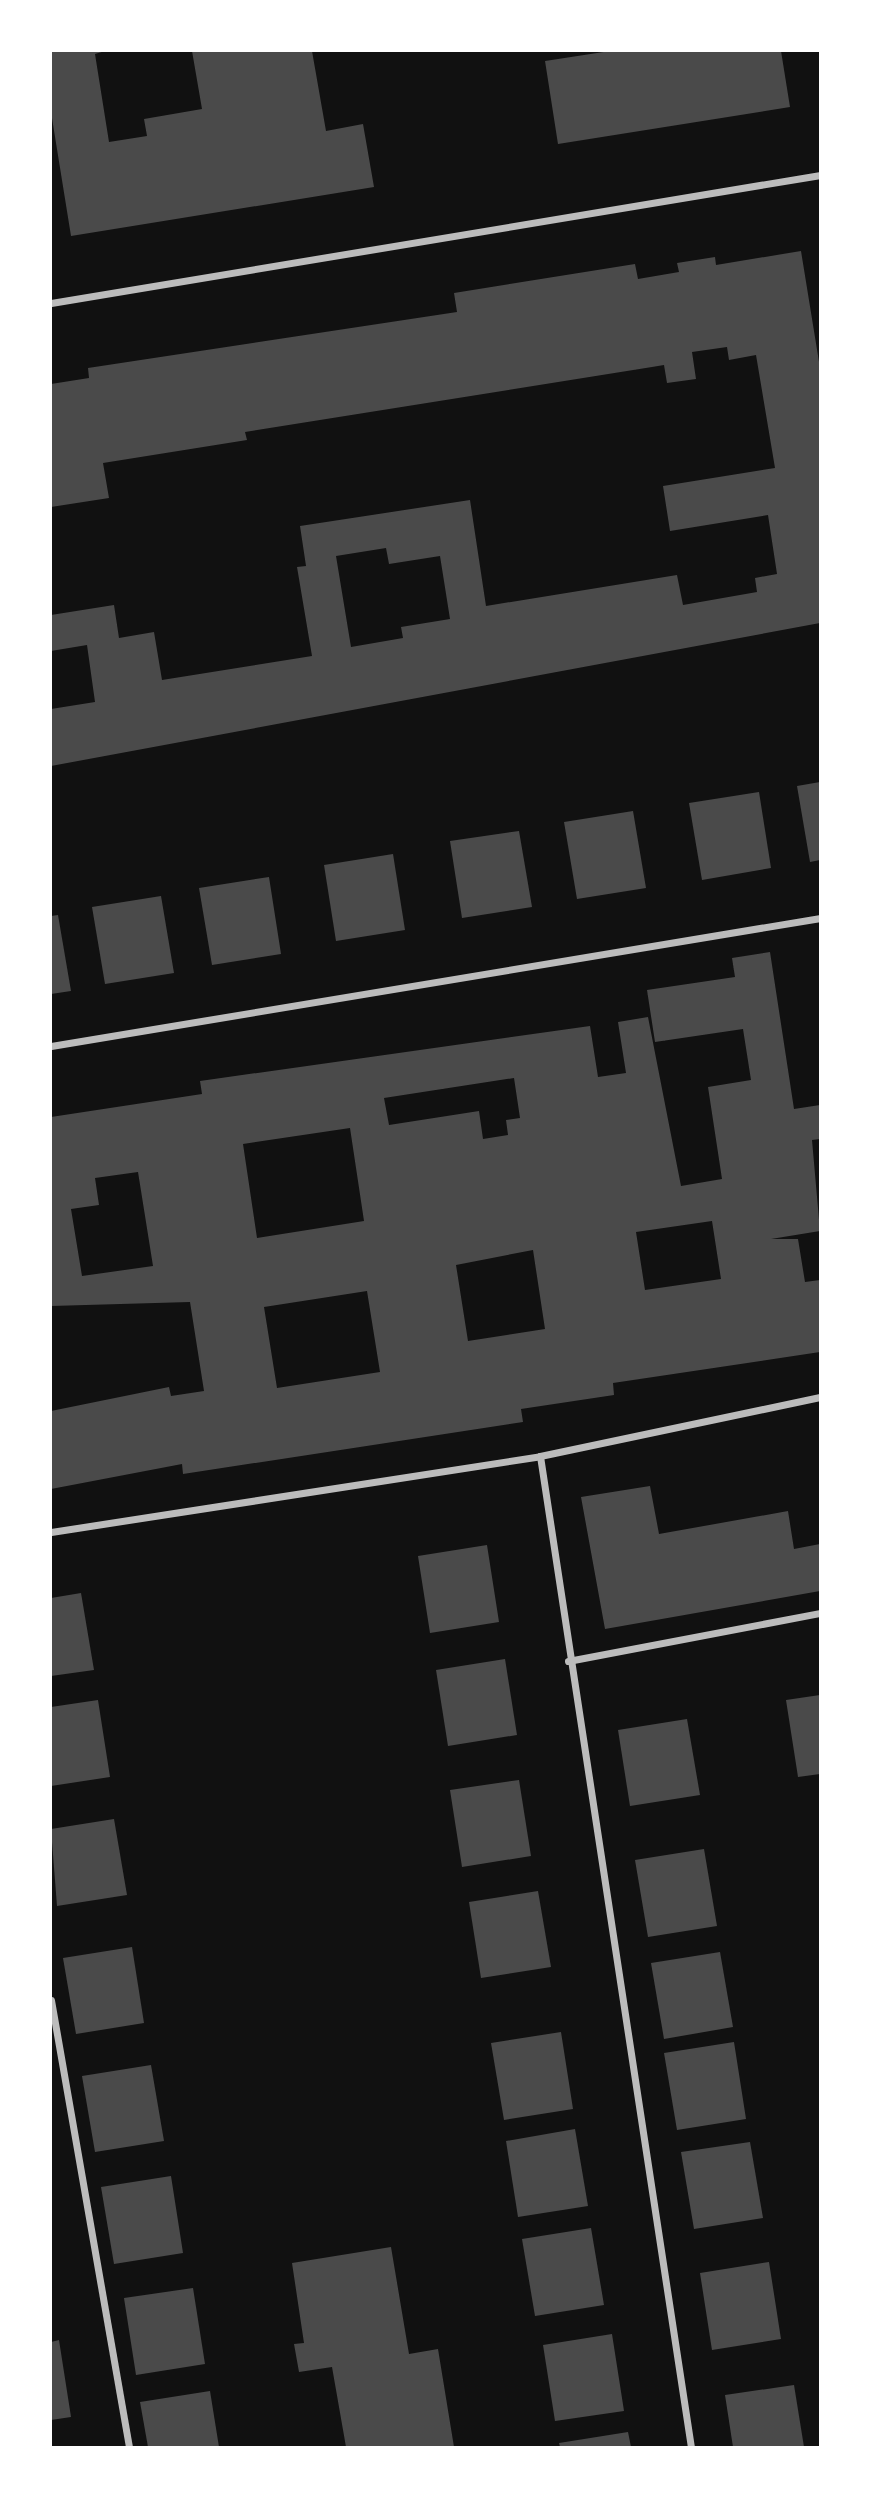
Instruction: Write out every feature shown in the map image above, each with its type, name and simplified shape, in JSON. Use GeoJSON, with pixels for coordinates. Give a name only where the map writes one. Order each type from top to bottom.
{"type":"FeatureCollection","features":[{"type":"Feature","properties":{"kind":"street"},"geometry":{"type":"LineString","coordinates":[[51,303],[820,175]]}},
{"type":"Feature","properties":{"kind":"street"},"geometry":{"type":"LineString","coordinates":[[51,1046],[820,918]]}},
{"type":"Feature","properties":{"kind":"street"},"geometry":{"type":"LineString","coordinates":[[51,1532],[540,1456],[820,1397]]}},
{"type":"Feature","properties":{"kind":"street"},"geometry":{"type":"LineString","coordinates":[[540,1456],[568,1661],[691,2447]]}},
{"type":"Feature","properties":{"kind":"street"},"geometry":{"type":"LineString","coordinates":[[568,1661],[820,1613]]}},
{"type":"Feature","properties":{"kind":"street"},"geometry":{"type":"LineString","coordinates":[[51,2000],[129,2447]]}},
{"type":"Feature","properties":{"kind":"building"},"geometry":{"type":"Polygon","coordinates":[[[51,51],[105,51],[95,54],[109,142],[147,136],[144,119],[202,109],[192,51],[312,51],[326,131],[363,124],[374,187],[71,236],[51,112],[51,51]]]}},
{"type":"Feature","properties":{"kind":"building"},"geometry":{"type":"Polygon","coordinates":[[[610,51],[781,51],[790,107],[558,144],[545,61],[610,51]]]}},
{"type":"Feature","properties":{"kind":"building"},"geometry":{"type":"Polygon","coordinates":[[[801,251],[820,368],[820,623],[51,766],[51,709],[95,702],[87,645],[51,651],[51,615],[114,605],[119,638],[154,632],[162,680],[312,656],[297,567],[306,566],[300,526],[470,500],[486,606],[677,575],[683,605],[757,592],[755,578],[777,574],[768,515],[670,531],[663,486],[775,468],[756,355],[729,360],[727,347],[692,352],[696,379],[667,383],[664,365],[245,432],[247,440],[103,463],[109,498],[51,507],[51,384],[89,378],[88,368],[457,312],[454,293],[635,264],[638,279],[679,272],[677,263],[715,257],[716,265],[801,251]],[[386,548],[336,556],[351,647],[403,638],[401,627],[450,619],[440,556],[389,564],[386,548]]]}},
{"type":"Feature","properties":{"kind":"building"},"geometry":{"type":"Polygon","coordinates":[[[820,782],[820,860],[810,862],[797,786],[820,782]]]}},
{"type":"Feature","properties":{"kind":"building"},"geometry":{"type":"Polygon","coordinates":[[[759,792],[771,868],[702,880],[689,803],[759,792]]]}},
{"type":"Feature","properties":{"kind":"building"},"geometry":{"type":"Polygon","coordinates":[[[633,811],[646,888],[577,899],[564,822],[633,811]]]}},
{"type":"Feature","properties":{"kind":"building"},"geometry":{"type":"Polygon","coordinates":[[[519,831],[532,907],[462,918],[450,841],[519,831]]]}},
{"type":"Feature","properties":{"kind":"building"},"geometry":{"type":"Polygon","coordinates":[[[393,854],[405,930],[336,941],[324,865],[393,854]]]}},
{"type":"Feature","properties":{"kind":"building"},"geometry":{"type":"Polygon","coordinates":[[[269,877],[281,954],[212,965],[199,888],[269,877]]]}},
{"type":"Feature","properties":{"kind":"building"},"geometry":{"type":"Polygon","coordinates":[[[161,896],[174,973],[105,984],[92,907],[161,896]]]}},
{"type":"Feature","properties":{"kind":"building"},"geometry":{"type":"Polygon","coordinates":[[[58,915],[71,991],[51,994],[51,916],[58,915]]]}},
{"type":"Feature","properties":{"kind":"building"},"geometry":{"type":"Polygon","coordinates":[[[770,952],[794,1109],[820,1105],[820,1139],[812,1140],[820,1231],[771,1239],[798,1239],[805,1282],[820,1280],[820,1352],[613,1383],[614,1395],[521,1409],[523,1422],[183,1474],[182,1464],[51,1489],[51,1411],[169,1387],[171,1396],[204,1391],[190,1302],[51,1306],[51,1117],[202,1094],[200,1081],[590,1026],[598,1077],[626,1073],[618,1022],[648,1017],[681,1186],[722,1179],[708,1087],[751,1080],[743,1029],[655,1042],[647,990],[735,977],[732,958],[770,952]],[[514,1078],[384,1098],[389,1125],[479,1111],[483,1139],[508,1135],[506,1120],[520,1118],[514,1078]],[[350,1128],[243,1144],[257,1238],[364,1221],[350,1128]],[[138,1172],[95,1178],[99,1205],[71,1209],[82,1276],[153,1266],[138,1172]],[[712,1221],[636,1232],[645,1290],[721,1279],[712,1221]],[[533,1250],[456,1265],[468,1341],[545,1329],[533,1250]],[[367,1291],[264,1307],[277,1388],[380,1372],[367,1291]]]}},
{"type":"Feature","properties":{"kind":"building"},"geometry":{"type":"Polygon","coordinates":[[[650,1486],[659,1534],[788,1511],[794,1549],[820,1544],[820,1591],[605,1629],[581,1497],[650,1486]]]}},
{"type":"Feature","properties":{"kind":"building"},"geometry":{"type":"Polygon","coordinates":[[[487,1545],[499,1622],[430,1633],[418,1556],[487,1545]]]}},
{"type":"Feature","properties":{"kind":"building"},"geometry":{"type":"Polygon","coordinates":[[[81,1593],[94,1670],[51,1676],[51,1598],[81,1593]]]}},
{"type":"Feature","properties":{"kind":"building"},"geometry":{"type":"Polygon","coordinates":[[[505,1659],[517,1735],[448,1746],[436,1670],[505,1659]]]}},
{"type":"Feature","properties":{"kind":"building"},"geometry":{"type":"Polygon","coordinates":[[[820,1695],[820,1774],[798,1777],[786,1700],[820,1695]]]}},
{"type":"Feature","properties":{"kind":"building"},"geometry":{"type":"Polygon","coordinates":[[[98,1700],[110,1777],[51,1786],[51,1707],[98,1700]]]}},
{"type":"Feature","properties":{"kind":"building"},"geometry":{"type":"Polygon","coordinates":[[[687,1719],[700,1795],[630,1806],[618,1730],[687,1719]]]}},
{"type":"Feature","properties":{"kind":"building"},"geometry":{"type":"Polygon","coordinates":[[[519,1780],[531,1856],[462,1867],[450,1790],[519,1780]]]}},
{"type":"Feature","properties":{"kind":"building"},"geometry":{"type":"Polygon","coordinates":[[[114,1819],[127,1895],[57,1906],[51,1829],[114,1819]]]}},
{"type":"Feature","properties":{"kind":"building"},"geometry":{"type":"Polygon","coordinates":[[[704,1849],[717,1926],[648,1937],[635,1860],[704,1849]]]}},
{"type":"Feature","properties":{"kind":"building"},"geometry":{"type":"Polygon","coordinates":[[[538,1891],[551,1967],[481,1978],[469,1902],[538,1891]]]}},
{"type":"Feature","properties":{"kind":"building"},"geometry":{"type":"Polygon","coordinates":[[[132,1947],[144,2023],[76,2034],[63,1958],[132,1947]]]}},
{"type":"Feature","properties":{"kind":"building"},"geometry":{"type":"Polygon","coordinates":[[[720,1952],[733,2027],[664,2039],[651,1963],[720,1952]]]}},
{"type":"Feature","properties":{"kind":"building"},"geometry":{"type":"Polygon","coordinates":[[[561,2032],[573,2109],[504,2120],[491,2043],[561,2032]]]}},
{"type":"Feature","properties":{"kind":"building"},"geometry":{"type":"Polygon","coordinates":[[[734,2042],[746,2119],[677,2130],[664,2053],[734,2042]]]}},
{"type":"Feature","properties":{"kind":"building"},"geometry":{"type":"Polygon","coordinates":[[[151,2065],[164,2141],[95,2152],[82,2076],[151,2065]]]}},
{"type":"Feature","properties":{"kind":"building"},"geometry":{"type":"Polygon","coordinates":[[[575,2129],[588,2206],[518,2217],[506,2141],[575,2129]]]}},
{"type":"Feature","properties":{"kind":"building"},"geometry":{"type":"Polygon","coordinates":[[[750,2142],[763,2218],[694,2229],[681,2152],[750,2142]]]}},
{"type":"Feature","properties":{"kind":"building"},"geometry":{"type":"Polygon","coordinates":[[[171,2176],[183,2253],[114,2264],[101,2187],[171,2176]]]}},
{"type":"Feature","properties":{"kind":"building"},"geometry":{"type":"Polygon","coordinates":[[[591,2228],[604,2305],[535,2316],[522,2239],[591,2228]]]}},
{"type":"Feature","properties":{"kind":"building"},"geometry":{"type":"Polygon","coordinates":[[[391,2247],[409,2354],[438,2349],[454,2447],[346,2447],[332,2367],[299,2372],[294,2344],[304,2343],[292,2263],[391,2247]]]}},
{"type":"Feature","properties":{"kind":"building"},"geometry":{"type":"Polygon","coordinates":[[[769,2262],[781,2339],[712,2350],[700,2273],[769,2262]]]}},
{"type":"Feature","properties":{"kind":"building"},"geometry":{"type":"Polygon","coordinates":[[[193,2288],[205,2364],[136,2375],[124,2298],[193,2288]]]}},
{"type":"Feature","properties":{"kind":"building"},"geometry":{"type":"Polygon","coordinates":[[[612,2334],[624,2411],[555,2421],[543,2345],[612,2334]]]}},
{"type":"Feature","properties":{"kind":"building"},"geometry":{"type":"Polygon","coordinates":[[[59,2340],[71,2417],[51,2420],[51,2342],[59,2340]]]}},
{"type":"Feature","properties":{"kind":"building"},"geometry":{"type":"Polygon","coordinates":[[[794,2385],[804,2447],[733,2447],[725,2395],[794,2385]]]}},
{"type":"Feature","properties":{"kind":"building"},"geometry":{"type":"Polygon","coordinates":[[[210,2391],[219,2447],[148,2447],[140,2402],[210,2391]]]}},
{"type":"Feature","properties":{"kind":"building"},"geometry":{"type":"Polygon","coordinates":[[[628,2432],[631,2447],[560,2447],[559,2443],[628,2432]]]}}]}
